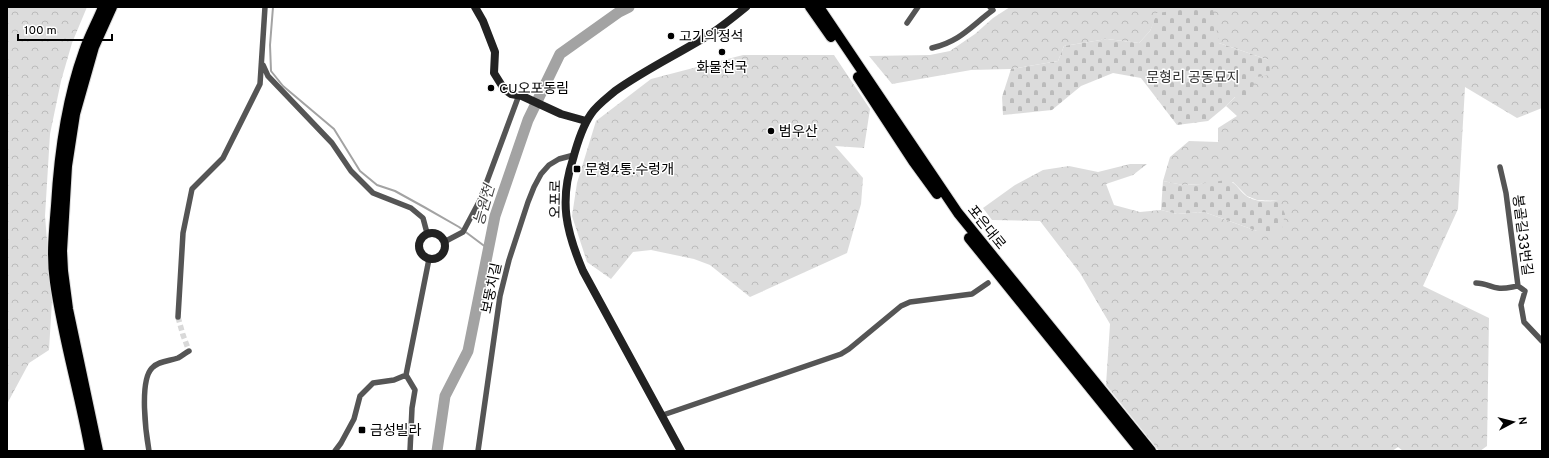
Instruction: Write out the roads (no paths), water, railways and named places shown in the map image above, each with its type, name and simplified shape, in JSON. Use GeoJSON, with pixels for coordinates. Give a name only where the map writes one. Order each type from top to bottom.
{"type":"FeatureCollection","features":[{"type":"Feature","properties":{"kind":"highway"},"geometry":{"type":"LineString","coordinates":[[74,353],[60,313],[53,262],[59,164],[64,125],[84,51],[104,7]]}},
{"type":"Feature","properties":{"kind":"highway"},"geometry":{"type":"LineString","coordinates":[[90,451],[74,353],[63,271],[62,250],[67,166],[75,114],[94,46],[112,7]]}},
{"type":"Feature","properties":{"kind":"highway"},"geometry":{"type":"LineString","coordinates":[[810,7],[856,68]]}},
{"type":"Feature","properties":{"kind":"highway","name":"포은대로"},"geometry":{"type":"LineString","coordinates":[[819,7],[913,161],[965,232],[1141,451]]}},
{"type":"Feature","properties":{"kind":"highway","name":"포은대로"},"geometry":{"type":"LineString","coordinates":[[856,68],[958,213],[1151,451]]}},
{"type":"Feature","properties":{"kind":"highway"},"geometry":{"type":"LineString","coordinates":[[76,364],[98,451]]}},
{"type":"Feature","properties":{"kind":"street"},"geometry":{"type":"LineString","coordinates":[[178,317],[183,233],[192,188],[223,158],[260,84],[263,64],[264,7]]}},
{"type":"Feature","properties":{"kind":"street"},"geometry":{"type":"LineString","coordinates":[[475,7],[483,21],[495,52],[494,73],[504,88],[511,94],[521,96],[560,114],[586,122]]}},
{"type":"Feature","properties":{"kind":"street","name":"오포로"},"geometry":{"type":"LineString","coordinates":[[681,451],[663,415],[583,271],[576,254],[566,218],[566,186],[574,155],[586,122],[598,105],[621,87],[711,33],[746,7]]}},
{"type":"Feature","properties":{"kind":"street"},"geometry":{"type":"LineString","coordinates":[[907,23],[918,7]]}},
{"type":"Feature","properties":{"kind":"street"},"geometry":{"type":"LineString","coordinates":[[932,48],[944,45],[963,35],[993,10],[990,7]]}},
{"type":"Feature","properties":{"kind":"street"},"geometry":{"type":"LineString","coordinates":[[263,64],[268,76],[332,142],[351,171],[373,193],[411,208],[423,218],[427,233]]}},
{"type":"Feature","properties":{"kind":"street"},"geometry":{"type":"LineString","coordinates":[[444,242],[463,232],[468,224],[480,200],[521,96]]}},
{"type":"Feature","properties":{"kind":"street","name":"보뚱치길"},"geometry":{"type":"LineString","coordinates":[[478,451],[500,296],[509,260],[534,187],[541,174],[549,165],[559,159],[574,155]]}},
{"type":"Feature","properties":{"kind":"street","name":"봉골길33번길"},"geometry":{"type":"LineString","coordinates":[[1500,167],[1506,193],[1518,286],[1525,291],[1521,305],[1524,322],[1526,326],[1542,341]]}},
{"type":"Feature","properties":{"kind":"street"},"geometry":{"type":"LineString","coordinates":[[427,233],[440,234],[444,242],[446,247],[442,255],[438,258],[429,259],[422,254],[419,246],[421,238],[427,233]]}},
{"type":"Feature","properties":{"kind":"street"},"geometry":{"type":"LineString","coordinates":[[410,451],[412,408],[415,390],[406,375],[429,259]]}},
{"type":"Feature","properties":{"kind":"street"},"geometry":{"type":"LineString","coordinates":[[663,415],[841,354],[901,306],[910,302],[972,294],[988,283]]}},
{"type":"Feature","properties":{"kind":"street"},"geometry":{"type":"LineString","coordinates":[[1476,283],[1484,283],[1497,288],[1518,286]]}},
{"type":"Feature","properties":{"kind":"street"},"geometry":{"type":"LineString","coordinates":[[149,451],[144,396],[147,379],[152,368],[158,364],[179,358],[189,351]]}},
{"type":"Feature","properties":{"kind":"street"},"geometry":{"type":"LineString","coordinates":[[334,451],[341,443],[354,419],[360,396],[373,383],[394,380],[406,375]]}},
{"type":"Feature","properties":{"kind":"waterway"},"geometry":{"type":"LineString","coordinates":[[273,7],[270,45],[271,71],[283,86],[334,129],[360,171],[377,185],[395,191],[459,227],[487,248]]}},
{"type":"Feature","properties":{"kind":"waterway","name":"능원천"},"geometry":{"type":"LineString","coordinates":[[437,451],[445,396],[468,351],[495,216],[528,120],[560,54],[619,12],[629,7]]}},
{"type":"Feature","properties":{"kind":"tunnel"},"geometry":{"type":"LineString","coordinates":[[178,317],[189,351]]}},
{"type":"Feature","properties":{"kind":"place","name":"고기의정석"},"geometry":{"type":"Point","coordinates":[671,36]}},
{"type":"Feature","properties":{"kind":"place","name":"화물천국"},"geometry":{"type":"Point","coordinates":[722,52]}},
{"type":"Feature","properties":{"kind":"place","name":"CU오포동림"},"geometry":{"type":"Point","coordinates":[491,88]}},
{"type":"Feature","properties":{"kind":"place","name":"범우산"},"geometry":{"type":"Point","coordinates":[771,131]}},
{"type":"Feature","properties":{"kind":"place","name":"문형4통.수렁개"},"geometry":{"type":"Point","coordinates":[577,169]}},
{"type":"Feature","properties":{"kind":"place","name":"금성빌라"},"geometry":{"type":"Point","coordinates":[362,430]}},
{"type":"Feature","properties":{"kind":"park label","name":"문형리 공동묘지"},"geometry":{"type":"Point","coordinates":[1193,77]}}]}
